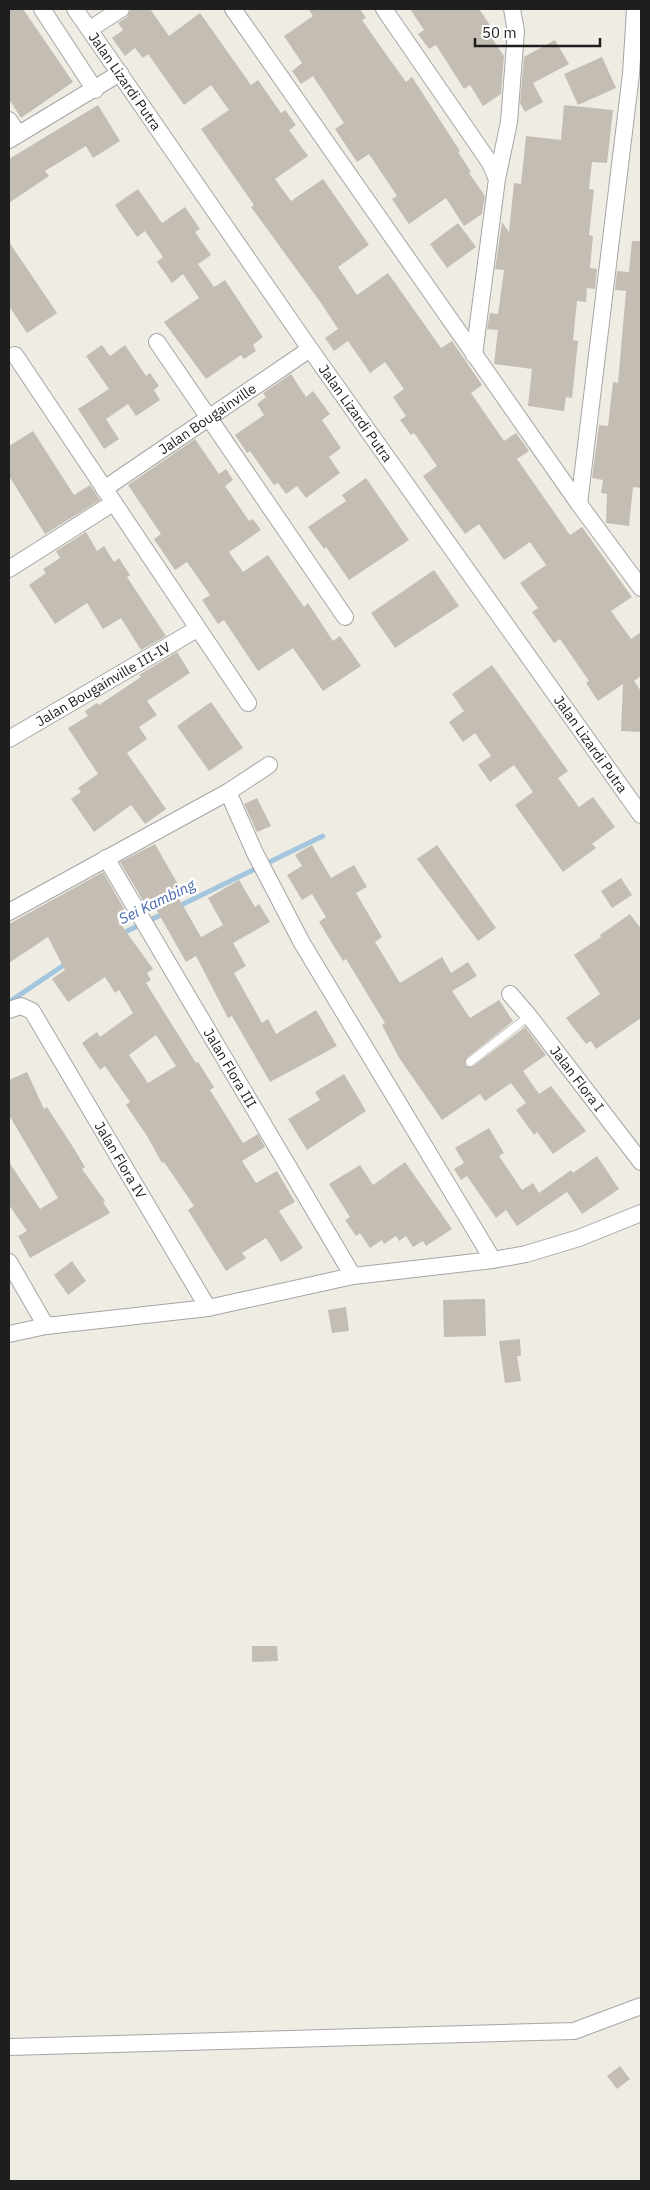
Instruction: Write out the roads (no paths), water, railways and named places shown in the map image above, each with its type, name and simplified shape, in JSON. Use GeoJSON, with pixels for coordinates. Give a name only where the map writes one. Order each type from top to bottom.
{"type":"FeatureCollection","features":[{"type":"Feature","properties":{"kind":"street"},"geometry":{"type":"LineString","coordinates":[[42,9],[95,90]]}},
{"type":"Feature","properties":{"kind":"street","name":"Jalan Lizardi Putra"},"geometry":{"type":"LineString","coordinates":[[75,9],[310,348],[641,815]]}},
{"type":"Feature","properties":{"kind":"street"},"geometry":{"type":"LineString","coordinates":[[90,29],[121,9]]}},
{"type":"Feature","properties":{"kind":"street"},"geometry":{"type":"LineString","coordinates":[[233,9],[579,504],[641,588]]}},
{"type":"Feature","properties":{"kind":"street"},"geometry":{"type":"LineString","coordinates":[[384,9],[490,163],[497,179]]}},
{"type":"Feature","properties":{"kind":"street"},"geometry":{"type":"LineString","coordinates":[[474,354],[497,179],[509,122],[516,31],[512,9]]}},
{"type":"Feature","properties":{"kind":"street"},"geometry":{"type":"LineString","coordinates":[[579,504],[631,74],[635,9]]}},
{"type":"Feature","properties":{"kind":"street"},"geometry":{"type":"LineString","coordinates":[[12,131],[95,90],[120,74]]}},
{"type":"Feature","properties":{"kind":"street"},"geometry":{"type":"LineString","coordinates":[[157,342],[345,616]]}},
{"type":"Feature","properties":{"kind":"street","name":"Jalan Bougainville"},"geometry":{"type":"LineString","coordinates":[[104,489],[310,348]]}},
{"type":"Feature","properties":{"kind":"street"},"geometry":{"type":"LineString","coordinates":[[14,355],[248,703]]}},
{"type":"Feature","properties":{"kind":"street"},"geometry":{"type":"LineString","coordinates":[[9,568],[113,503]]}},
{"type":"Feature","properties":{"kind":"street","name":"Jalan Bougainville III-IV"},"geometry":{"type":"LineString","coordinates":[[9,738],[197,629]]}},
{"type":"Feature","properties":{"kind":"street"},"geometry":{"type":"LineString","coordinates":[[10,909],[228,792],[269,765]]}},
{"type":"Feature","properties":{"kind":"street"},"geometry":{"type":"LineString","coordinates":[[228,792],[255,853],[302,943],[493,1260]]}},
{"type":"Feature","properties":{"kind":"street","name":"Jalan Flora III"},"geometry":{"type":"LineString","coordinates":[[106,858],[353,1276]]}},
{"type":"Feature","properties":{"kind":"street","name":"Jalan Flora I"},"geometry":{"type":"LineString","coordinates":[[510,994],[641,1162]]}},
{"type":"Feature","properties":{"kind":"street","name":"Jalan Flora IV"},"geometry":{"type":"LineString","coordinates":[[9,1010],[21,1006],[32,1011],[208,1308]]}},
{"type":"Feature","properties":{"kind":"street"},"geometry":{"type":"LineString","coordinates":[[9,1334],[46,1326],[208,1308],[353,1276],[493,1260],[526,1254],[579,1238],[641,1213]]}},
{"type":"Feature","properties":{"kind":"street"},"geometry":{"type":"LineString","coordinates":[[9,1262],[46,1326]]}},
{"type":"Feature","properties":{"kind":"street"},"geometry":{"type":"LineString","coordinates":[[9,2047],[574,2031],[641,2006]]}},
{"type":"Feature","properties":{"kind":"lane"},"geometry":{"type":"LineString","coordinates":[[470,1062],[529,1016]]}},
{"type":"Feature","properties":{"kind":"waterway","name":"Sei Kambing"},"geometry":{"type":"LineString","coordinates":[[177,907],[323,836]]}},
{"type":"Feature","properties":{"kind":"waterway","name":"Sei Kambing"},"geometry":{"type":"LineString","coordinates":[[121,934],[165,913]]}},
{"type":"Feature","properties":{"kind":"waterway","name":"Sei Kambing"},"geometry":{"type":"LineString","coordinates":[[9,1002],[67,963]]}}]}
